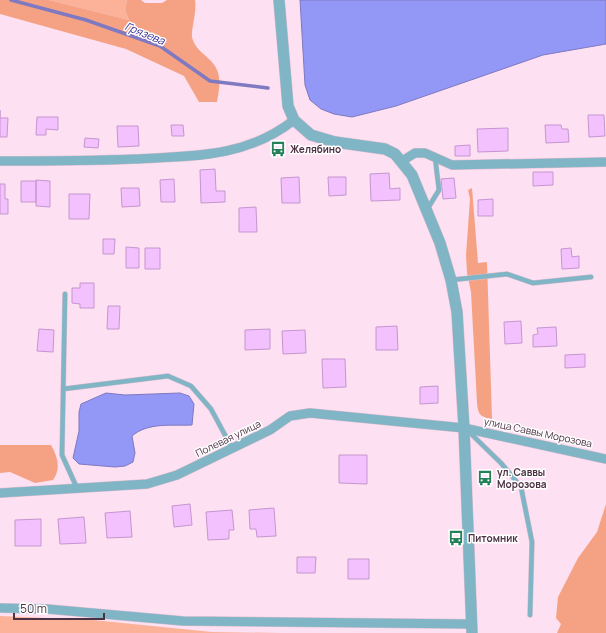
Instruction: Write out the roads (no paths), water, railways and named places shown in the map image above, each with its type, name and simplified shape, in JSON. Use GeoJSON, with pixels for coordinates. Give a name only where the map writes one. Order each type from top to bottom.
{"type":"FeatureCollection","features":[{"type":"Feature","properties":{"kind":"street"},"geometry":{"type":"LineString","coordinates":[[0,608],[47,608],[183,621],[471,629],[464,428],[457,312],[451,280],[440,243],[412,175],[395,154],[385,149],[335,142],[311,135],[294,120],[288,106],[279,0]]}},
{"type":"Feature","properties":{"kind":"street"},"geometry":{"type":"LineString","coordinates":[[0,161],[92,160],[199,156],[239,149],[277,133],[294,120]]}},
{"type":"Feature","properties":{"kind":"street"},"geometry":{"type":"LineString","coordinates":[[402,161],[415,152],[425,153],[452,165],[606,162]]}},
{"type":"Feature","properties":{"kind":"street","name":"Полевая улица"},"geometry":{"type":"LineString","coordinates":[[0,493],[147,484],[177,475],[270,430],[290,416],[310,413],[464,428]]}},
{"type":"Feature","properties":{"kind":"street","name":"улица Саввы Морозова"},"geometry":{"type":"LineString","coordinates":[[464,428],[606,459]]}},
{"type":"Feature","properties":{"kind":"lane"},"geometry":{"type":"LineString","coordinates":[[427,209],[439,190],[435,157]]}},
{"type":"Feature","properties":{"kind":"lane"},"geometry":{"type":"LineString","coordinates":[[451,280],[507,274],[533,283],[591,277]]}},
{"type":"Feature","properties":{"kind":"lane"},"geometry":{"type":"LineString","coordinates":[[65,294],[62,455],[78,489]]}},
{"type":"Feature","properties":{"kind":"lane"},"geometry":{"type":"LineString","coordinates":[[63,389],[168,376],[191,386],[210,409],[232,448]]}},
{"type":"Feature","properties":{"kind":"lane"},"geometry":{"type":"LineString","coordinates":[[464,428],[502,463],[521,487],[532,542],[530,615]]}},
{"type":"Feature","properties":{"kind":"water"},"geometry":{"type":"Polygon","coordinates":[[[300,0],[606,0],[606,44],[543,55],[396,106],[352,117],[334,114],[321,109],[310,100],[305,85],[300,0]]]}},
{"type":"Feature","properties":{"kind":"water"},"geometry":{"type":"Polygon","coordinates":[[[106,393],[125,395],[180,393],[189,396],[194,404],[192,425],[160,426],[138,432],[132,436],[135,453],[133,462],[125,466],[115,467],[79,464],[73,458],[79,431],[79,412],[81,404],[106,393]]]}},
{"type":"Feature","properties":{"kind":"waterway","name":"Грязева"},"geometry":{"type":"LineString","coordinates":[[11,0],[86,20],[160,46],[210,81],[268,88]]}},
{"type":"Feature","properties":{"kind":"place","name":"Желябино"},"geometry":{"type":"Point","coordinates":[278,149]}},
{"type":"Feature","properties":{"kind":"place","name":"ул. Саввы Морозова"},"geometry":{"type":"Point","coordinates":[485,478]}},
{"type":"Feature","properties":{"kind":"place","name":"Питомник"},"geometry":{"type":"Point","coordinates":[456,538]}}]}
